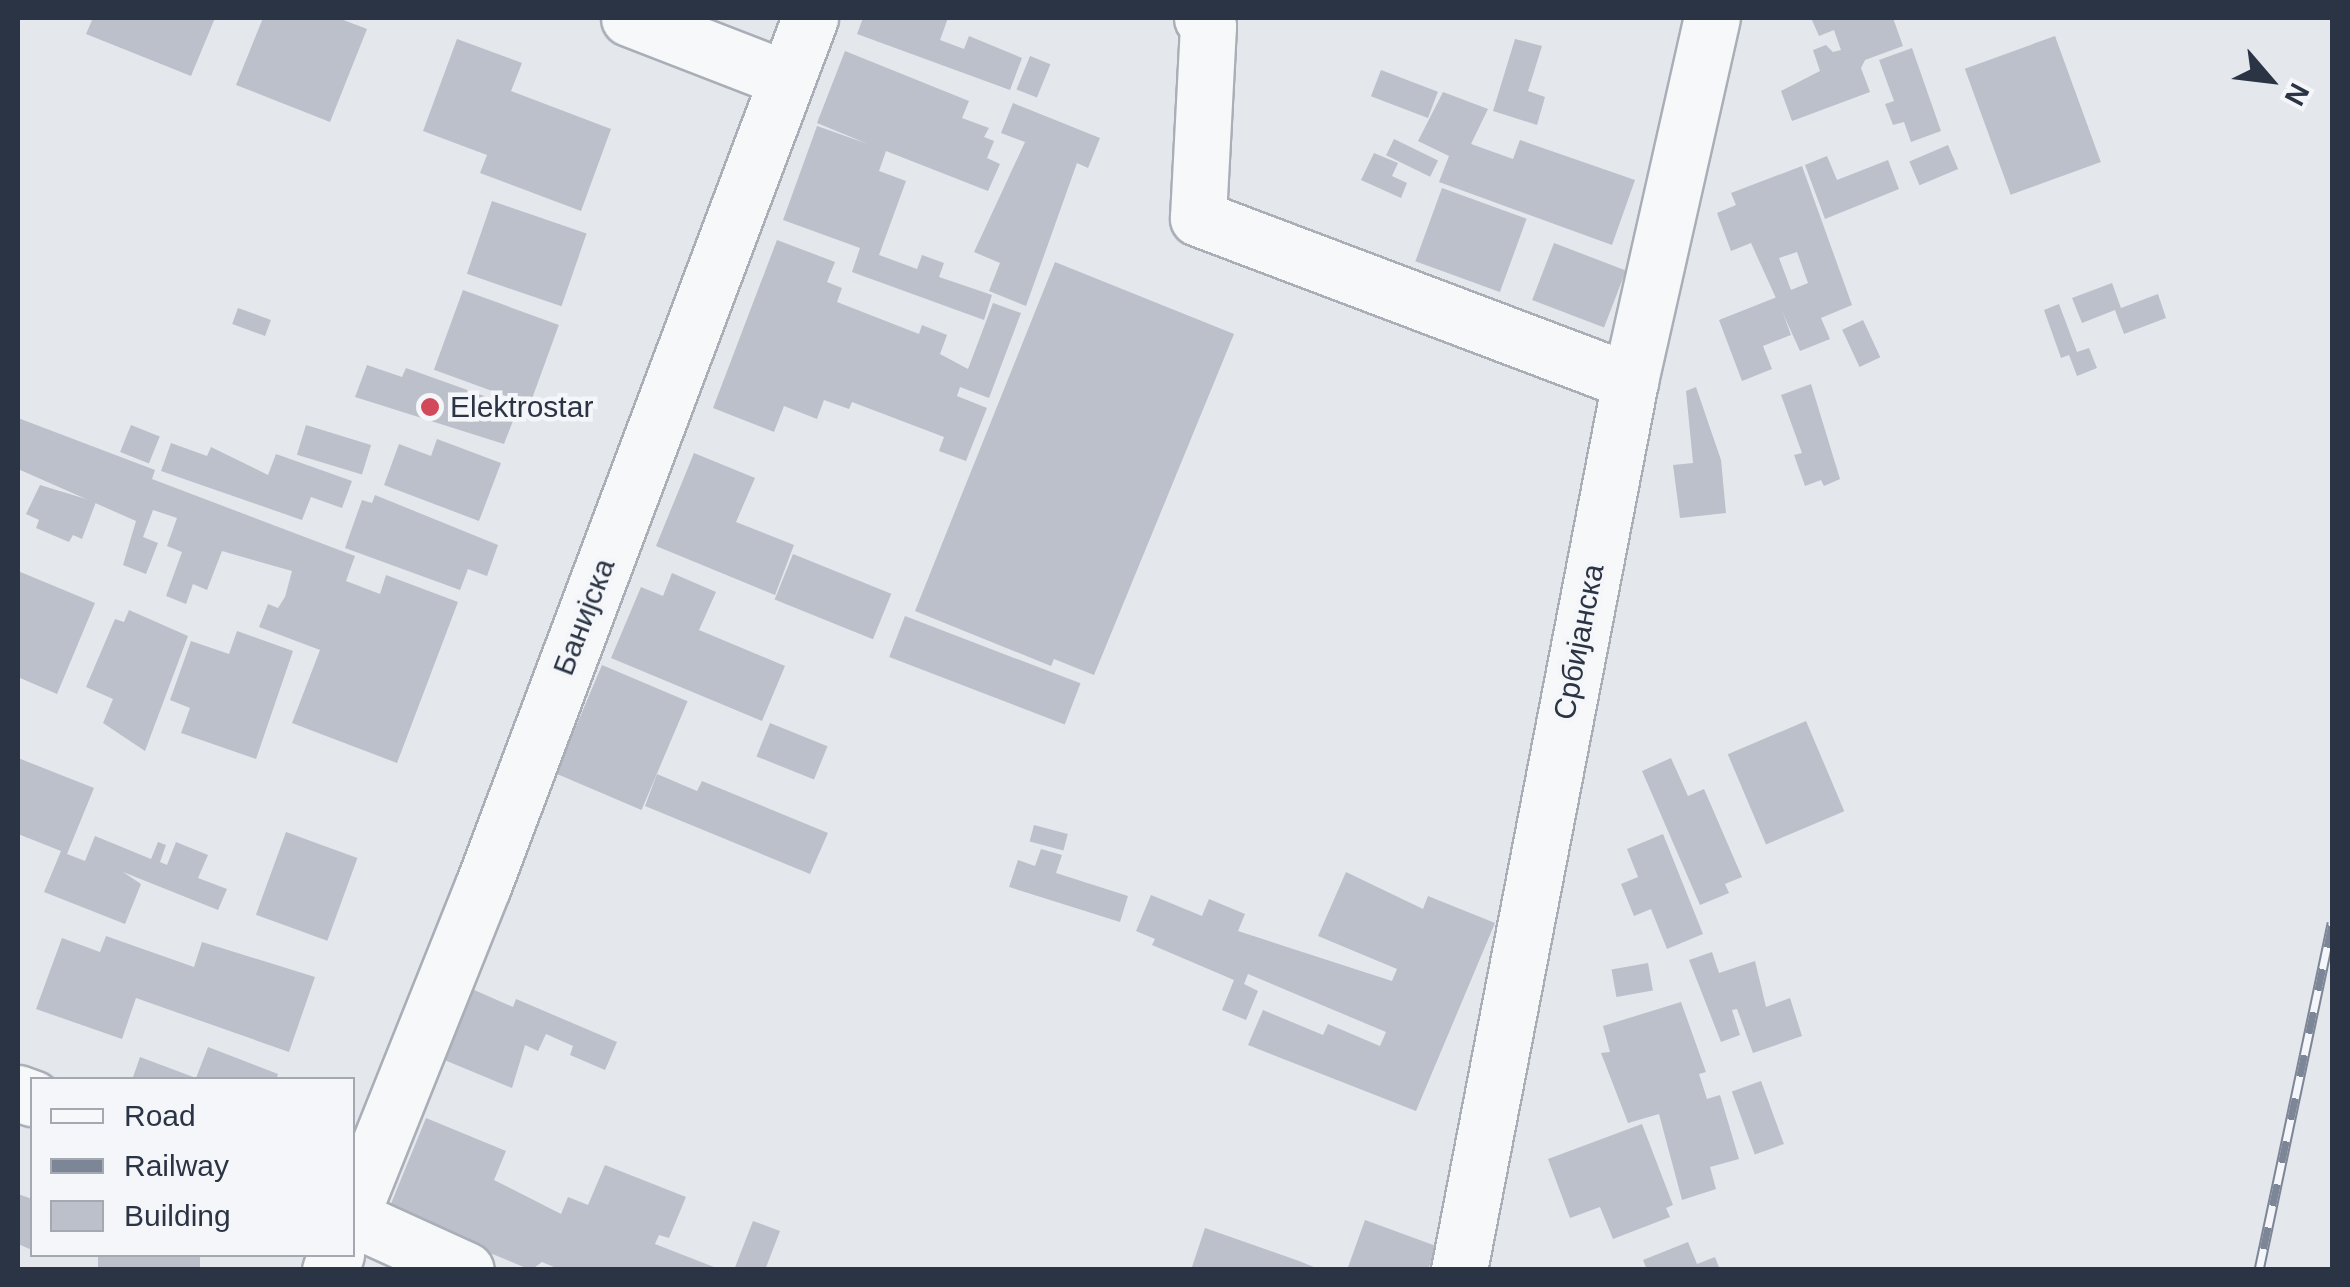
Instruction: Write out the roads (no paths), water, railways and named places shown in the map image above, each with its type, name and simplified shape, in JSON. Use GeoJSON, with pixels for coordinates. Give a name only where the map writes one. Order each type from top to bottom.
{"type":"FeatureCollection","features":[{"type":"Feature","properties":{"kind":"street"},"geometry":{"type":"LineString","coordinates":[[629,18],[786,79]]}},
{"type":"Feature","properties":{"kind":"street","name":"Банијска"},"geometry":{"type":"LineString","coordinates":[[355,1208],[483,886],[810,18]]}},
{"type":"Feature","properties":{"kind":"street"},"geometry":{"type":"LineString","coordinates":[[1202,18],[1208,26],[1198,218],[1630,381]]}},
{"type":"Feature","properties":{"kind":"street","name":"Србијанска"},"geometry":{"type":"LineString","coordinates":[[1459,1270],[1630,381],[1712,18]]}},
{"type":"Feature","properties":{"kind":"street"},"geometry":{"type":"LineString","coordinates":[[355,1217],[466,1270]]}},
{"type":"Feature","properties":{"kind":"railway"},"geometry":{"type":"LineString","coordinates":[[2259,1270],[2332,923]]}},
{"type":"Feature","properties":{"kind":"place","name":"Elektrostar"},"geometry":{"type":"Point","coordinates":[430,407]}}]}
